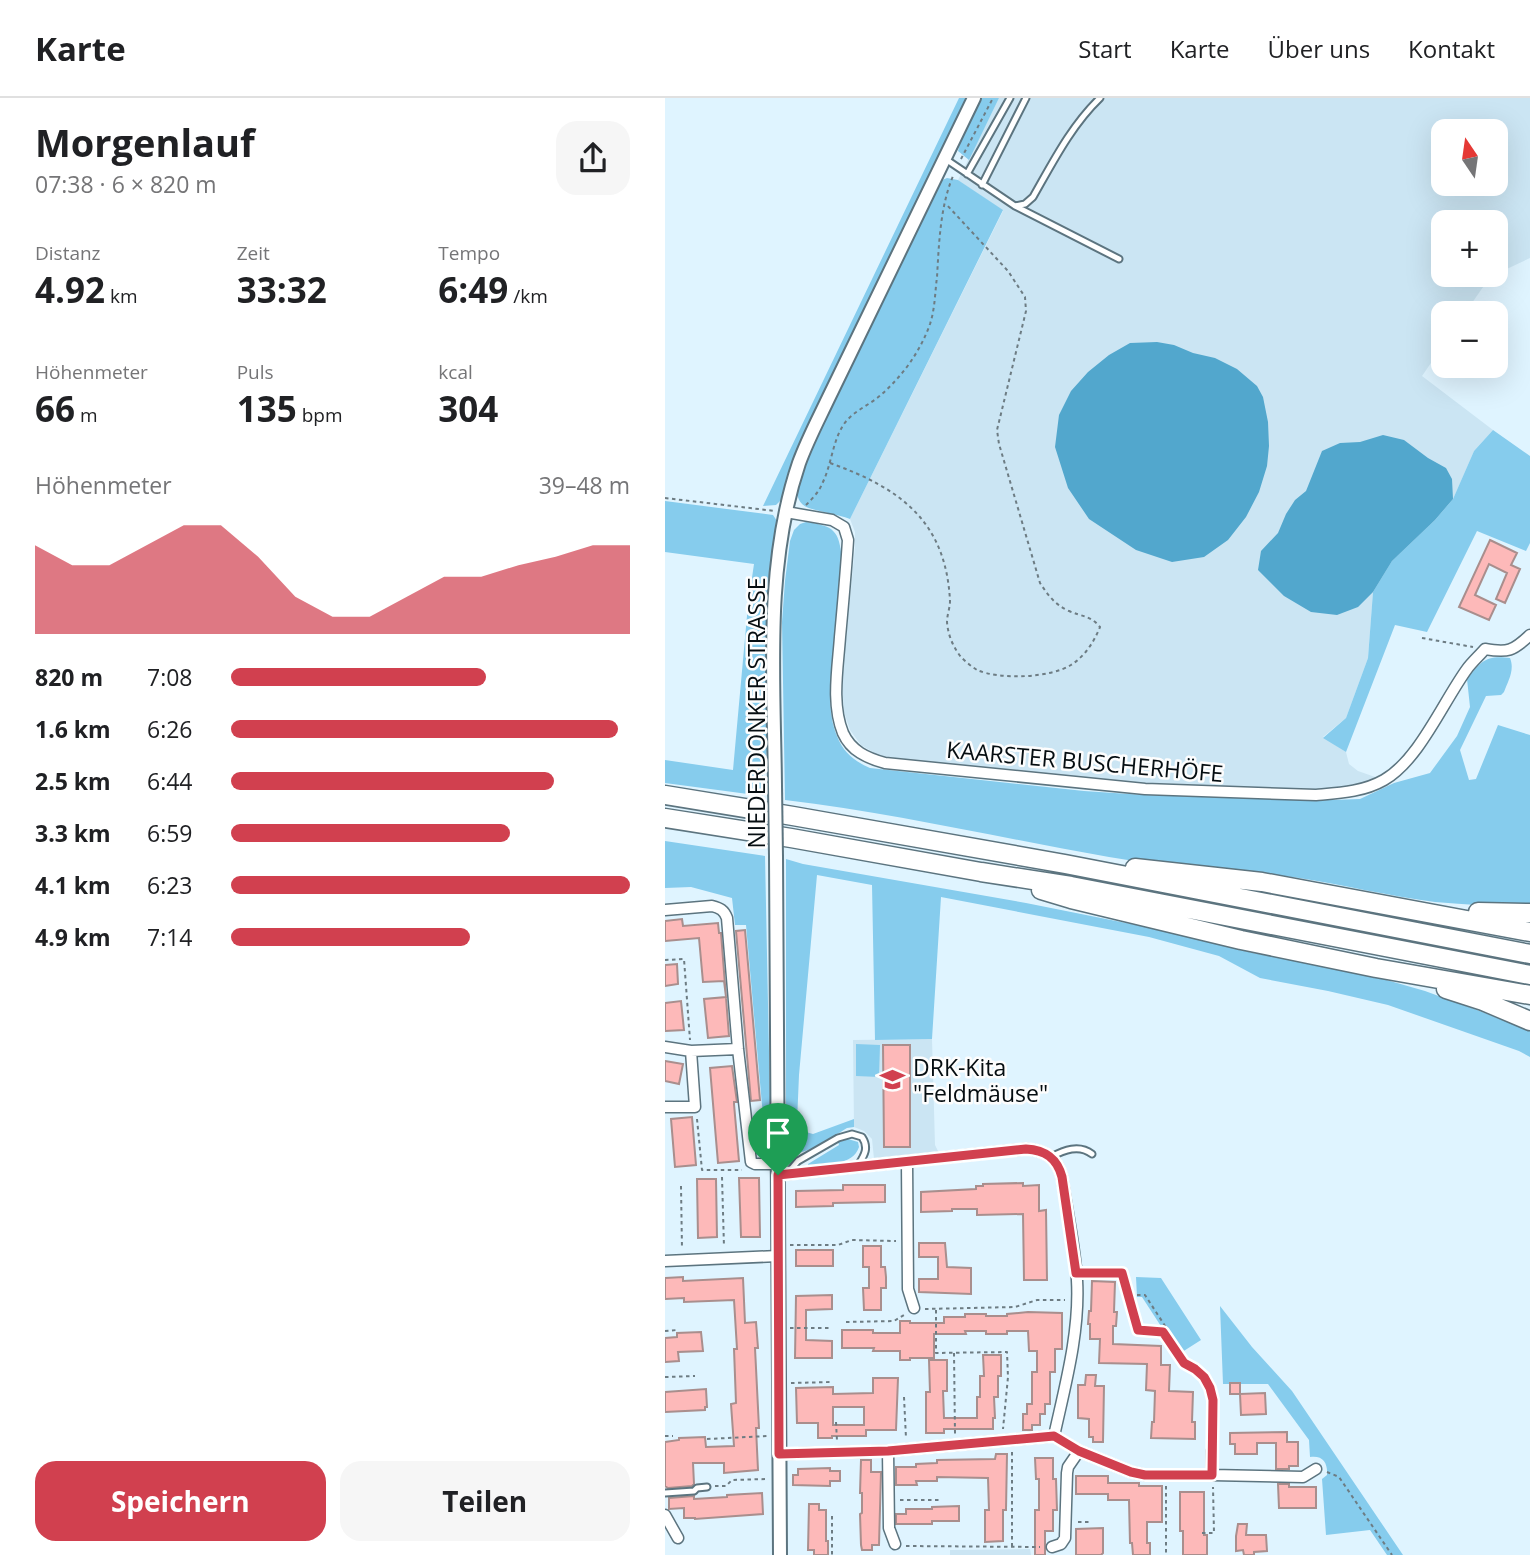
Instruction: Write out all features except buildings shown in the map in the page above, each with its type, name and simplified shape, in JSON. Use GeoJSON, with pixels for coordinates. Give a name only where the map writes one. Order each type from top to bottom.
{"type":"FeatureCollection","features":[{"type":"Feature","properties":{"kind":"highway"},"geometry":{"type":"LineString","coordinates":[[665,795],[1065,864],[1530,954]]}},
{"type":"Feature","properties":{"kind":"highway"},"geometry":{"type":"LineString","coordinates":[[665,818],[1071,886],[1530,975]]}},
{"type":"Feature","properties":{"kind":"highway"},"geometry":{"type":"LineString","coordinates":[[1065,864],[1148,869],[1262,881],[1530,932]]}},
{"type":"Feature","properties":{"kind":"highway"},"geometry":{"type":"LineString","coordinates":[[981,872],[1084,902],[1241,940],[1375,968],[1530,995]]}},
{"type":"Feature","properties":{"kind":"highway"},"geometry":{"type":"LineString","coordinates":[[1403,908],[1530,913]]}},
{"type":"Feature","properties":{"kind":"highway"},"geometry":{"type":"LineString","coordinates":[[1375,968],[1483,1002],[1530,1021]]}},
{"type":"Feature","properties":{"kind":"street","name":"NIEDERDONKER STRASSE"},"geometry":{"type":"LineString","coordinates":[[780,1555],[778,1251],[781,1171],[774,622],[778,565],[793,513],[795,475],[806,445],[974,98]]}},
{"type":"Feature","properties":{"kind":"street","name":"KAARSTER BUSCHERHÖFE"},"geometry":{"type":"LineString","coordinates":[[793,513],[832,520],[843,527],[848,540],[837,684],[838,715],[844,734],[856,750],[870,759],[885,763],[1145,789],[1316,795],[1343,793],[1364,789],[1401,768],[1467,669],[1485,649]]}},
{"type":"Feature","properties":{"kind":"street"},"geometry":{"type":"LineString","coordinates":[[1485,649],[1508,651],[1530,635]]}},
{"type":"Feature","properties":{"kind":"street"},"geometry":{"type":"LineString","coordinates":[[665,910],[712,906],[719,908],[727,918],[751,1162],[781,1171],[857,1167],[1026,1149],[1042,1152],[1058,1165],[1076,1273],[1077,1300],[1070,1363],[1054,1436]]}},
{"type":"Feature","properties":{"kind":"street"},"geometry":{"type":"LineString","coordinates":[[665,1047],[691,1052],[738,1049]]}},
{"type":"Feature","properties":{"kind":"street"},"geometry":{"type":"LineString","coordinates":[[665,1107],[695,1107],[691,1052]]}},
{"type":"Feature","properties":{"kind":"street"},"geometry":{"type":"LineString","coordinates":[[907,1162],[908,1289],[914,1308]]}},
{"type":"Feature","properties":{"kind":"street"},"geometry":{"type":"LineString","coordinates":[[665,1261],[724,1258],[778,1251]]}},
{"type":"Feature","properties":{"kind":"street"},"geometry":{"type":"LineString","coordinates":[[779,1454],[906,1450],[1054,1436],[1079,1451],[1145,1475],[1303,1477],[1316,1469]]}},
{"type":"Feature","properties":{"kind":"street"},"geometry":{"type":"LineString","coordinates":[[888,1451],[889,1528],[895,1544]]}},
{"type":"Feature","properties":{"kind":"street"},"geometry":{"type":"LineString","coordinates":[[1052,1547],[1061,1544],[1065,1538],[1067,1473],[1079,1451]]}},
{"type":"Feature","properties":{"kind":"street"},"geometry":{"type":"LineString","coordinates":[[1212,1451],[1212,1475]]}},
{"type":"Feature","properties":{"kind":"street"},"geometry":{"type":"LineString","coordinates":[[665,1515],[678,1538]]}},
{"type":"Feature","properties":{"kind":"lane"},"geometry":{"type":"LineString","coordinates":[[967,174],[1010,98]]}},
{"type":"Feature","properties":{"kind":"lane"},"geometry":{"type":"LineString","coordinates":[[982,185],[1026,98]]}},
{"type":"Feature","properties":{"kind":"lane"},"geometry":{"type":"LineString","coordinates":[[1014,206],[1025,204],[1033,197],[1069,135],[1100,98]]}},
{"type":"Feature","properties":{"kind":"lane"},"geometry":{"type":"LineString","coordinates":[[944,158],[1014,206],[1119,259]]}},
{"type":"Feature","properties":{"kind":"lane"},"geometry":{"type":"LineString","coordinates":[[781,1171],[848,1134],[859,1135],[866,1144],[865,1153],[857,1167]]}},
{"type":"Feature","properties":{"kind":"lane"},"geometry":{"type":"LineString","coordinates":[[1051,1157],[1074,1148],[1088,1150],[1092,1154]]}},
{"type":"Feature","properties":{"kind":"lane"},"geometry":{"type":"LineString","coordinates":[[665,1493],[694,1491],[707,1487]]}},
{"type":"Feature","properties":{"kind":"path"},"geometry":{"type":"LineString","coordinates":[[665,498],[793,513],[818,491],[830,463],[834,443],[845,423],[881,395],[913,360],[921,346],[935,301],[940,236],[950,184],[993,98]]}},
{"type":"Feature","properties":{"kind":"path"},"geometry":{"type":"LineString","coordinates":[[830,463],[878,483],[911,506],[927,524],[938,543],[946,578],[950,603],[947,622],[951,643],[962,658],[976,669],[997,675],[1020,676],[1053,672],[1071,665],[1095,641],[1100,627],[1093,619],[1070,612],[1051,600],[1039,583],[999,444],[997,430],[1026,311],[1025,296],[1008,271],[946,204]]}},
{"type":"Feature","properties":{"kind":"path"},"geometry":{"type":"LineString","coordinates":[[1422,638],[1485,649]]}},
{"type":"Feature","properties":{"kind":"path"},"geometry":{"type":"LineString","coordinates":[[665,960],[684,959],[691,1052]]}},
{"type":"Feature","properties":{"kind":"path"},"geometry":{"type":"LineString","coordinates":[[695,1107],[702,1170],[744,1170],[751,1162]]}},
{"type":"Feature","properties":{"kind":"path"},"geometry":{"type":"LineString","coordinates":[[722,1177],[724,1258]]}},
{"type":"Feature","properties":{"kind":"path"},"geometry":{"type":"LineString","coordinates":[[681,1186],[682,1260]]}},
{"type":"Feature","properties":{"kind":"path"},"geometry":{"type":"LineString","coordinates":[[778,1251],[838,1245],[852,1240],[908,1241]]}},
{"type":"Feature","properties":{"kind":"path"},"geometry":{"type":"LineString","coordinates":[[1076,1273],[1122,1273],[1138,1330],[1163,1332],[1184,1363],[1204,1377],[1213,1400],[1212,1451]]}},
{"type":"Feature","properties":{"kind":"path"},"geometry":{"type":"LineString","coordinates":[[1129,1295],[1145,1295],[1177,1344]]}},
{"type":"Feature","properties":{"kind":"path"},"geometry":{"type":"LineString","coordinates":[[846,1322],[894,1321],[914,1308],[1016,1307],[1037,1300],[1077,1300]]}},
{"type":"Feature","properties":{"kind":"path"},"geometry":{"type":"LineString","coordinates":[[1045,1300],[1045,1306]]}},
{"type":"Feature","properties":{"kind":"path"},"geometry":{"type":"LineString","coordinates":[[936,1309],[936,1353],[1007,1352],[1007,1441],[1012,1547]]}},
{"type":"Feature","properties":{"kind":"path"},"geometry":{"type":"LineString","coordinates":[[779,1328],[832,1328]]}},
{"type":"Feature","properties":{"kind":"path"},"geometry":{"type":"LineString","coordinates":[[665,1331],[677,1330]]}},
{"type":"Feature","properties":{"kind":"path"},"geometry":{"type":"LineString","coordinates":[[1164,1335],[1169,1332]]}},
{"type":"Feature","properties":{"kind":"path"},"geometry":{"type":"LineString","coordinates":[[954,1353],[955,1445]]}},
{"type":"Feature","properties":{"kind":"path"},"geometry":{"type":"LineString","coordinates":[[665,1377],[695,1376]]}},
{"type":"Feature","properties":{"kind":"path"},"geometry":{"type":"LineString","coordinates":[[779,1383],[831,1382]]}},
{"type":"Feature","properties":{"kind":"path"},"geometry":{"type":"LineString","coordinates":[[904,1397],[906,1450]]}},
{"type":"Feature","properties":{"kind":"path"},"geometry":{"type":"LineString","coordinates":[[837,1422],[837,1452]]}},
{"type":"Feature","properties":{"kind":"path"},"geometry":{"type":"LineString","coordinates":[[665,1436],[673,1436]]}},
{"type":"Feature","properties":{"kind":"path"},"geometry":{"type":"LineString","coordinates":[[708,1439],[779,1436]]}},
{"type":"Feature","properties":{"kind":"path"},"geometry":{"type":"LineString","coordinates":[[1316,1469],[1339,1477],[1392,1555]]}},
{"type":"Feature","properties":{"kind":"path"},"geometry":{"type":"LineString","coordinates":[[1166,1474],[1166,1555]]}},
{"type":"Feature","properties":{"kind":"path"},"geometry":{"type":"LineString","coordinates":[[1202,1533],[1214,1533],[1212,1475]]}},
{"type":"Feature","properties":{"kind":"path"},"geometry":{"type":"LineString","coordinates":[[707,1487],[726,1486],[732,1480],[779,1478]]}},
{"type":"Feature","properties":{"kind":"path"},"geometry":{"type":"LineString","coordinates":[[888,1500],[940,1500]]}},
{"type":"Feature","properties":{"kind":"path"},"geometry":{"type":"LineString","coordinates":[[832,1516],[832,1555]]}},
{"type":"Feature","properties":{"kind":"path"},"geometry":{"type":"LineString","coordinates":[[1066,1522],[1090,1522]]}},
{"type":"Feature","properties":{"kind":"path"},"geometry":{"type":"LineString","coordinates":[[895,1544],[909,1547],[1052,1547]]}},
{"type":"Feature","properties":{"kind":"shaded area"},"geometry":{"type":"Polygon","coordinates":[[[959,98],[968,98],[803,441],[788,476],[782,499],[776,505],[763,506],[959,98]]]}},
{"type":"Feature","properties":{"kind":"shaded area"},"geometry":{"type":"Polygon","coordinates":[[[981,98],[999,98],[969,160],[958,151],[962,136],[981,98]]]}},
{"type":"Feature","properties":{"kind":"shaded area"},"geometry":{"type":"Polygon","coordinates":[[[999,98],[1530,98],[1530,258],[1508,268],[1508,210],[1431,210],[1431,287],[1483,287],[1473,301],[1431,301],[1431,363],[1422,376],[1493,430],[1474,451],[1453,499],[1373,592],[1368,658],[1346,718],[1323,737],[1346,752],[1349,764],[1358,771],[1378,778],[1347,787],[1314,789],[1147,784],[899,759],[878,755],[861,745],[850,730],[844,712],[842,680],[855,547],[855,532],[850,519],[1003,211],[958,180],[999,98]]]}},
{"type":"Feature","properties":{"kind":"shaded area"},"geometry":{"type":"Polygon","coordinates":[[[947,178],[958,180],[1003,210],[850,519],[812,509],[803,505],[797,491],[804,464],[940,181],[947,178]]]}},
{"type":"Feature","properties":{"kind":"shaded area"},"geometry":{"type":"Polygon","coordinates":[[[1157,342],[1215,358],[1237,369],[1257,386],[1263,397],[1268,422],[1267,466],[1259,492],[1246,517],[1228,540],[1204,557],[1172,562],[1136,550],[1089,519],[1068,488],[1055,447],[1059,415],[1071,391],[1088,372],[1130,343],[1157,342]]]}},
{"type":"Feature","properties":{"kind":"shaded area"},"geometry":{"type":"Polygon","coordinates":[[[1493,430],[1530,456],[1530,543],[1526,551],[1477,531],[1427,632],[1395,625],[1346,752],[1323,738],[1346,718],[1368,658],[1373,592],[1392,561],[1453,499],[1474,451],[1493,430]]]}},
{"type":"Feature","properties":{"kind":"shaded area"},"geometry":{"type":"Polygon","coordinates":[[[1383,435],[1404,440],[1446,468],[1452,479],[1453,499],[1392,561],[1373,592],[1358,607],[1337,615],[1311,612],[1284,596],[1258,570],[1261,551],[1278,533],[1295,500],[1306,491],[1322,451],[1340,443],[1360,442],[1383,435]]]}},
{"type":"Feature","properties":{"kind":"shaded area"},"geometry":{"type":"Polygon","coordinates":[[[665,501],[773,515],[779,524],[768,597],[767,750],[763,796],[665,783],[665,760],[733,770],[754,564],[665,552],[665,501]]]}},
{"type":"Feature","properties":{"kind":"shaded area"},"geometry":{"type":"Polygon","coordinates":[[[806,522],[829,528],[839,542],[842,559],[831,679],[831,714],[842,747],[854,759],[870,768],[1144,795],[1360,799],[1394,783],[1430,773],[1457,736],[1470,707],[1467,679],[1485,661],[1495,657],[1510,658],[1511,671],[1504,692],[1501,695],[1486,696],[1460,750],[1469,780],[1476,779],[1498,725],[1530,735],[1530,907],[1435,902],[1299,878],[1133,861],[907,819],[785,800],[782,622],[785,581],[790,541],[794,530],[806,522]]]}},
{"type":"Feature","properties":{"kind":"shaded area"},"geometry":{"type":"Polygon","coordinates":[[[665,841],[765,856],[771,1150],[762,1159],[753,1151],[752,1142],[761,1140],[760,1116],[763,1116],[746,925],[735,925],[732,898],[691,887],[665,888],[665,841]]]}},
{"type":"Feature","properties":{"kind":"shaded area"},"geometry":{"type":"Polygon","coordinates":[[[786,859],[1026,903],[1146,927],[1253,953],[1362,973],[1425,991],[1530,1031],[1530,1057],[1388,1005],[1260,978],[1219,956],[1149,937],[941,897],[932,1039],[875,1040],[872,885],[817,875],[797,1122],[802,1131],[813,1134],[854,1119],[854,1127],[847,1128],[810,1149],[786,1154],[786,859]]]}},
{"type":"Feature","properties":{"kind":"shaded area","name":"DRK-Kita \"Feldmäuse\""},"geometry":{"type":"Polygon","coordinates":[[[932,1039],[935,1145],[938,1151],[874,1159],[872,1139],[864,1131],[854,1127],[853,1040],[932,1039]]]}},
{"type":"Feature","properties":{"kind":"shaded area"},"geometry":{"type":"Polygon","coordinates":[[[856,1044],[880,1045],[879,1077],[856,1076],[856,1044]]]}},
{"type":"Feature","properties":{"kind":"shaded area"},"geometry":{"type":"Polygon","coordinates":[[[848,1139],[858,1142],[859,1147],[851,1158],[838,1163],[808,1165],[839,1145],[838,1142],[848,1139]]]}},
{"type":"Feature","properties":{"kind":"shaded area"},"geometry":{"type":"Polygon","coordinates":[[[1136,1277],[1161,1278],[1201,1340],[1179,1354],[1142,1297],[1137,1297],[1136,1277]]]}},
{"type":"Feature","properties":{"kind":"shaded area"},"geometry":{"type":"Polygon","coordinates":[[[1220,1306],[1292,1391],[1403,1555],[1387,1555],[1370,1530],[1326,1535],[1322,1479],[1327,1475],[1327,1471],[1324,1461],[1318,1457],[1310,1457],[1309,1440],[1268,1384],[1223,1384],[1220,1306]]]}},
{"type":"Feature","properties":{"kind":"shaded area"},"geometry":{"type":"Polygon","coordinates":[[[1030,1549],[1031,1555],[950,1555],[950,1550],[1030,1549]]]}},
{"type":"Feature","properties":{"kind":"place","name":"DRK-Kita \"Feldmäuse\""},"geometry":{"type":"Point","coordinates":[893,1080]}},
{"type":"Feature","properties":{"kind":"route"},"geometry":{"type":"LineString","coordinates":[[1026,1149],[1042,1152],[1054,1159],[1062,1177],[1076,1273],[1122,1273],[1138,1330],[1163,1332],[1184,1363],[1195,1369],[1208,1383],[1213,1400],[1212,1475],[1145,1475],[1131,1472],[1079,1451],[1054,1436],[888,1451],[779,1454],[778,1175],[1026,1149]]}}]}
